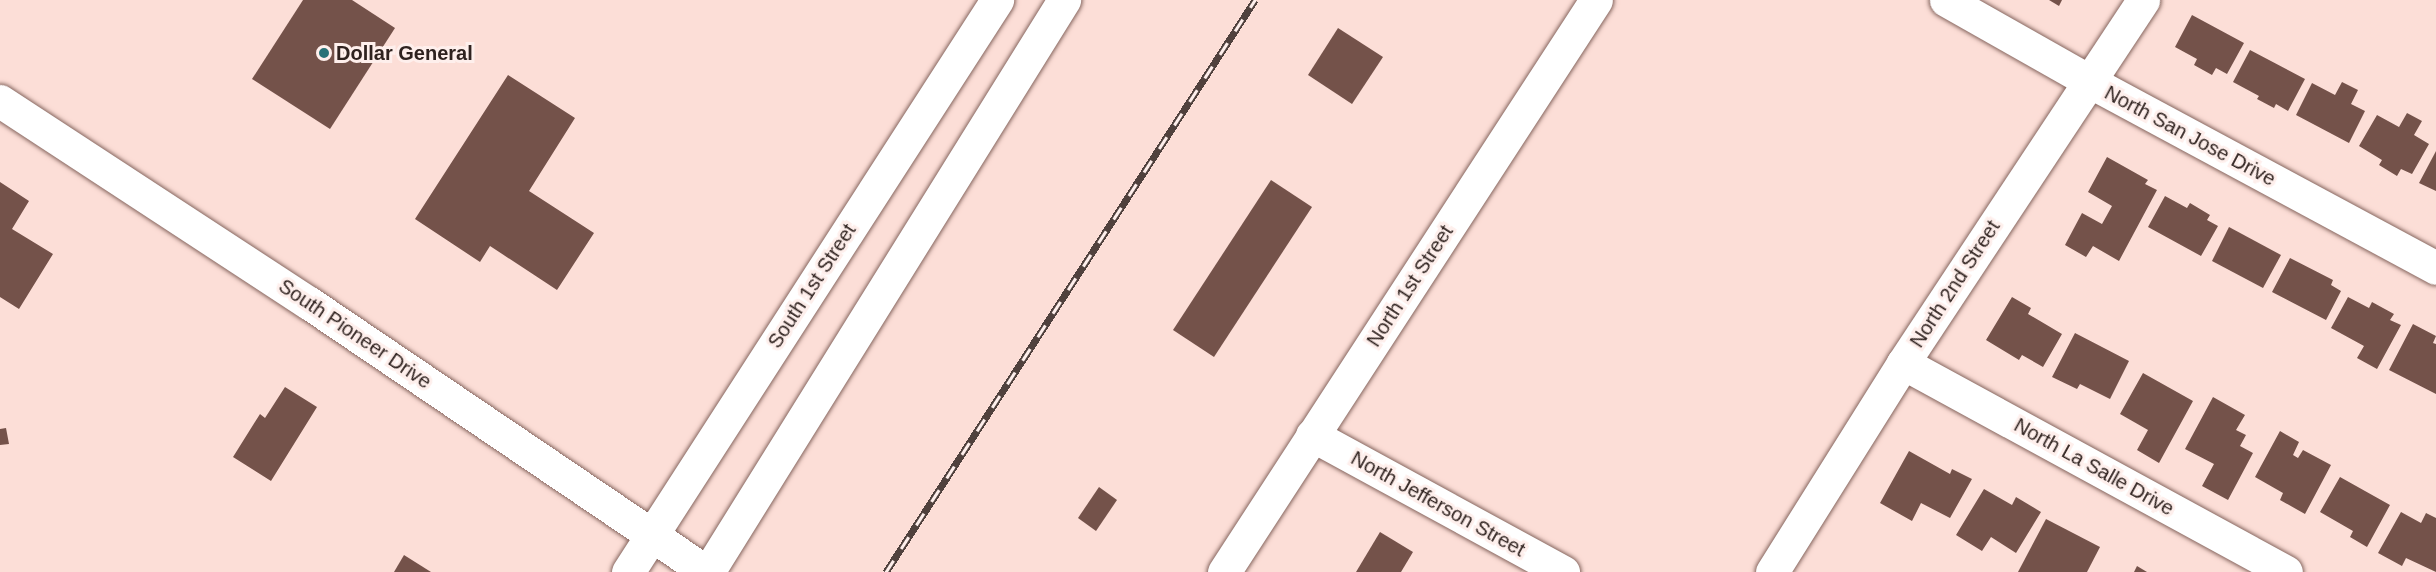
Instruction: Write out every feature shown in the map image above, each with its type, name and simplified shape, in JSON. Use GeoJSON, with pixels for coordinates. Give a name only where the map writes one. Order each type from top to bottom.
{"type":"FeatureCollection","features":[{"type":"Feature","properties":{"kind":"street","name":"South 1st Street"},"geometry":{"type":"LineString","coordinates":[[628,572],[997,0]]}},
{"type":"Feature","properties":{"kind":"street"},"geometry":{"type":"LineString","coordinates":[[707,572],[1064,0]]}},
{"type":"Feature","properties":{"kind":"street","name":"North 1st Street"},"geometry":{"type":"LineString","coordinates":[[1224,572],[1596,0]]}},
{"type":"Feature","properties":{"kind":"street","name":"North San Jose Drive"},"geometry":{"type":"LineString","coordinates":[[1946,0],[2089,81],[2436,268]]}},
{"type":"Feature","properties":{"kind":"street","name":"North 2nd Street"},"geometry":{"type":"LineString","coordinates":[[1772,572],[1904,363],[2143,0]]}},
{"type":"Feature","properties":{"kind":"street","name":"South Pioneer Drive"},"geometry":{"type":"LineString","coordinates":[[0,101],[309,303],[650,536],[707,572]]}},
{"type":"Feature","properties":{"kind":"street","name":"North La Salle Drive"},"geometry":{"type":"LineString","coordinates":[[1904,363],[2286,572]]}},
{"type":"Feature","properties":{"kind":"street","name":"North Jefferson Street"},"geometry":{"type":"LineString","coordinates":[[1312,435],[1563,572]]}},
{"type":"Feature","properties":{"kind":"building","name":"Dollar General"},"geometry":{"type":"Polygon","coordinates":[[[303,0],[352,0],[395,28],[330,129],[252,79],[303,0]]]}},
{"type":"Feature","properties":{"kind":"building"},"geometry":{"type":"Polygon","coordinates":[[[2049,0],[2062,0],[2059,6],[2049,0]]]}},
{"type":"Feature","properties":{"kind":"building"},"geometry":{"type":"Polygon","coordinates":[[[2192,15],[2244,43],[2227,74],[2216,68],[2212,75],[2194,65],[2197,59],[2175,47],[2192,15]]]}},
{"type":"Feature","properties":{"kind":"building"},"geometry":{"type":"Polygon","coordinates":[[[1338,28],[1383,57],[1352,104],[1308,75],[1338,28]]]}},
{"type":"Feature","properties":{"kind":"building"},"geometry":{"type":"Polygon","coordinates":[[[2250,50],[2305,79],[2288,111],[2276,104],[2274,108],[2257,99],[2259,96],[2233,82],[2250,50]]]}},
{"type":"Feature","properties":{"kind":"building"},"geometry":{"type":"Polygon","coordinates":[[[508,75],[575,118],[529,191],[594,233],[557,290],[490,246],[480,262],[415,219],[508,75]]]}},
{"type":"Feature","properties":{"kind":"building"},"geometry":{"type":"Polygon","coordinates":[[[2342,82],[2358,90],[2351,104],[2365,111],[2349,143],[2296,115],[2312,83],[2335,95],[2342,82]]]}},
{"type":"Feature","properties":{"kind":"building"},"geometry":{"type":"Polygon","coordinates":[[[2407,113],[2422,121],[2414,135],[2429,144],[2412,174],[2401,169],[2397,176],[2379,165],[2382,160],[2359,146],[2377,115],[2399,127],[2407,113]]]}},
{"type":"Feature","properties":{"kind":"building"},"geometry":{"type":"Polygon","coordinates":[[[2436,151],[2436,191],[2419,183],[2436,151]]]}},
{"type":"Feature","properties":{"kind":"building"},"geometry":{"type":"Polygon","coordinates":[[[2107,157],[2148,180],[2145,184],[2157,190],[2119,261],[2093,246],[2086,257],[2065,245],[2082,213],[2102,224],[2112,206],[2088,192],[2107,157]]]}},
{"type":"Feature","properties":{"kind":"building"},"geometry":{"type":"Polygon","coordinates":[[[1271,180],[1312,207],[1214,357],[1173,330],[1271,180]]]}},
{"type":"Feature","properties":{"kind":"building"},"geometry":{"type":"Polygon","coordinates":[[[0,182],[29,201],[12,229],[53,254],[19,309],[0,297],[0,182]]]}},
{"type":"Feature","properties":{"kind":"building"},"geometry":{"type":"Polygon","coordinates":[[[2165,196],[2187,208],[2190,203],[2210,215],[2207,220],[2218,226],[2201,256],[2148,227],[2165,196]]]}},
{"type":"Feature","properties":{"kind":"building"},"geometry":{"type":"Polygon","coordinates":[[[2229,227],[2281,255],[2263,288],[2212,261],[2229,227]]]}},
{"type":"Feature","properties":{"kind":"building"},"geometry":{"type":"Polygon","coordinates":[[[2290,258],[2333,280],[2331,285],[2341,291],[2326,320],[2272,292],[2290,258]]]}},
{"type":"Feature","properties":{"kind":"building"},"geometry":{"type":"Polygon","coordinates":[[[2012,297],[2031,308],[2028,314],[2062,334],[2043,367],[2022,355],[2019,360],[1986,340],[2012,297]]]}},
{"type":"Feature","properties":{"kind":"building"},"geometry":{"type":"Polygon","coordinates":[[[2348,297],[2369,308],[2372,302],[2394,314],[2390,320],[2401,325],[2377,369],[2357,358],[2364,346],[2331,328],[2348,297]]]}},
{"type":"Feature","properties":{"kind":"building"},"geometry":{"type":"Polygon","coordinates":[[[2413,324],[2436,336],[2433,343],[2436,344],[2436,394],[2389,370],[2413,324]]]}},
{"type":"Feature","properties":{"kind":"building"},"geometry":{"type":"Polygon","coordinates":[[[2075,333],[2129,361],[2110,399],[2080,384],[2077,389],[2052,377],[2075,333]]]}},
{"type":"Feature","properties":{"kind":"building"},"geometry":{"type":"Polygon","coordinates":[[[2143,373],[2193,401],[2159,463],[2137,450],[2148,430],[2120,414],[2143,373]]]}},
{"type":"Feature","properties":{"kind":"building"},"geometry":{"type":"Polygon","coordinates":[[[285,387],[317,407],[271,481],[233,457],[260,414],[265,418],[285,387]]]}},
{"type":"Feature","properties":{"kind":"building"},"geometry":{"type":"Polygon","coordinates":[[[2213,397],[2245,415],[2236,430],[2246,435],[2240,446],[2253,453],[2228,500],[2202,486],[2214,464],[2185,449],[2213,397]]]}},
{"type":"Feature","properties":{"kind":"building"},"geometry":{"type":"Polygon","coordinates":[[[6,428],[9,444],[0,445],[0,429],[6,428]]]}},
{"type":"Feature","properties":{"kind":"building"},"geometry":{"type":"Polygon","coordinates":[[[2280,431],[2299,442],[2293,455],[2298,458],[2303,450],[2331,465],[2305,514],[2280,500],[2283,493],[2255,477],[2280,431]]]}},
{"type":"Feature","properties":{"kind":"building"},"geometry":{"type":"Polygon","coordinates":[[[1909,451],[1950,474],[1952,469],[1972,479],[1950,518],[1921,503],[1912,521],[1880,503],[1909,451]]]}},
{"type":"Feature","properties":{"kind":"building"},"geometry":{"type":"Polygon","coordinates":[[[2340,477],[2390,505],[2367,547],[2350,537],[2353,531],[2320,512],[2340,477]]]}},
{"type":"Feature","properties":{"kind":"building"},"geometry":{"type":"Polygon","coordinates":[[[1099,487],[1117,500],[1096,531],[1078,518],[1099,487]]]}},
{"type":"Feature","properties":{"kind":"building"},"geometry":{"type":"Polygon","coordinates":[[[1984,489],[2012,505],[2016,497],[2041,512],[2016,553],[1991,537],[1982,551],[1956,535],[1984,489]]]}},
{"type":"Feature","properties":{"kind":"building"},"geometry":{"type":"Polygon","coordinates":[[[2401,512],[2421,523],[2426,513],[2436,518],[2436,572],[2406,558],[2402,566],[2378,553],[2401,512]]]}},
{"type":"Feature","properties":{"kind":"building"},"geometry":{"type":"Polygon","coordinates":[[[2046,519],[2100,547],[2087,572],[2018,572],[2046,519]]]}},
{"type":"Feature","properties":{"kind":"building"},"geometry":{"type":"Polygon","coordinates":[[[1380,532],[1413,552],[1401,572],[1356,572],[1380,532]]]}},
{"type":"Feature","properties":{"kind":"building"},"geometry":{"type":"Polygon","coordinates":[[[404,555],[431,572],[394,572],[404,555]]]}},
{"type":"Feature","properties":{"kind":"building"},"geometry":{"type":"Polygon","coordinates":[[[2137,566],[2147,572],[2134,572],[2137,566]]]}},
{"type":"Feature","properties":{"kind":"railway"},"geometry":{"type":"LineString","coordinates":[[886,572],[1255,0]]}},
{"type":"Feature","properties":{"kind":"place","name":"Dollar General"},"geometry":{"type":"Point","coordinates":[324,53]}}]}
